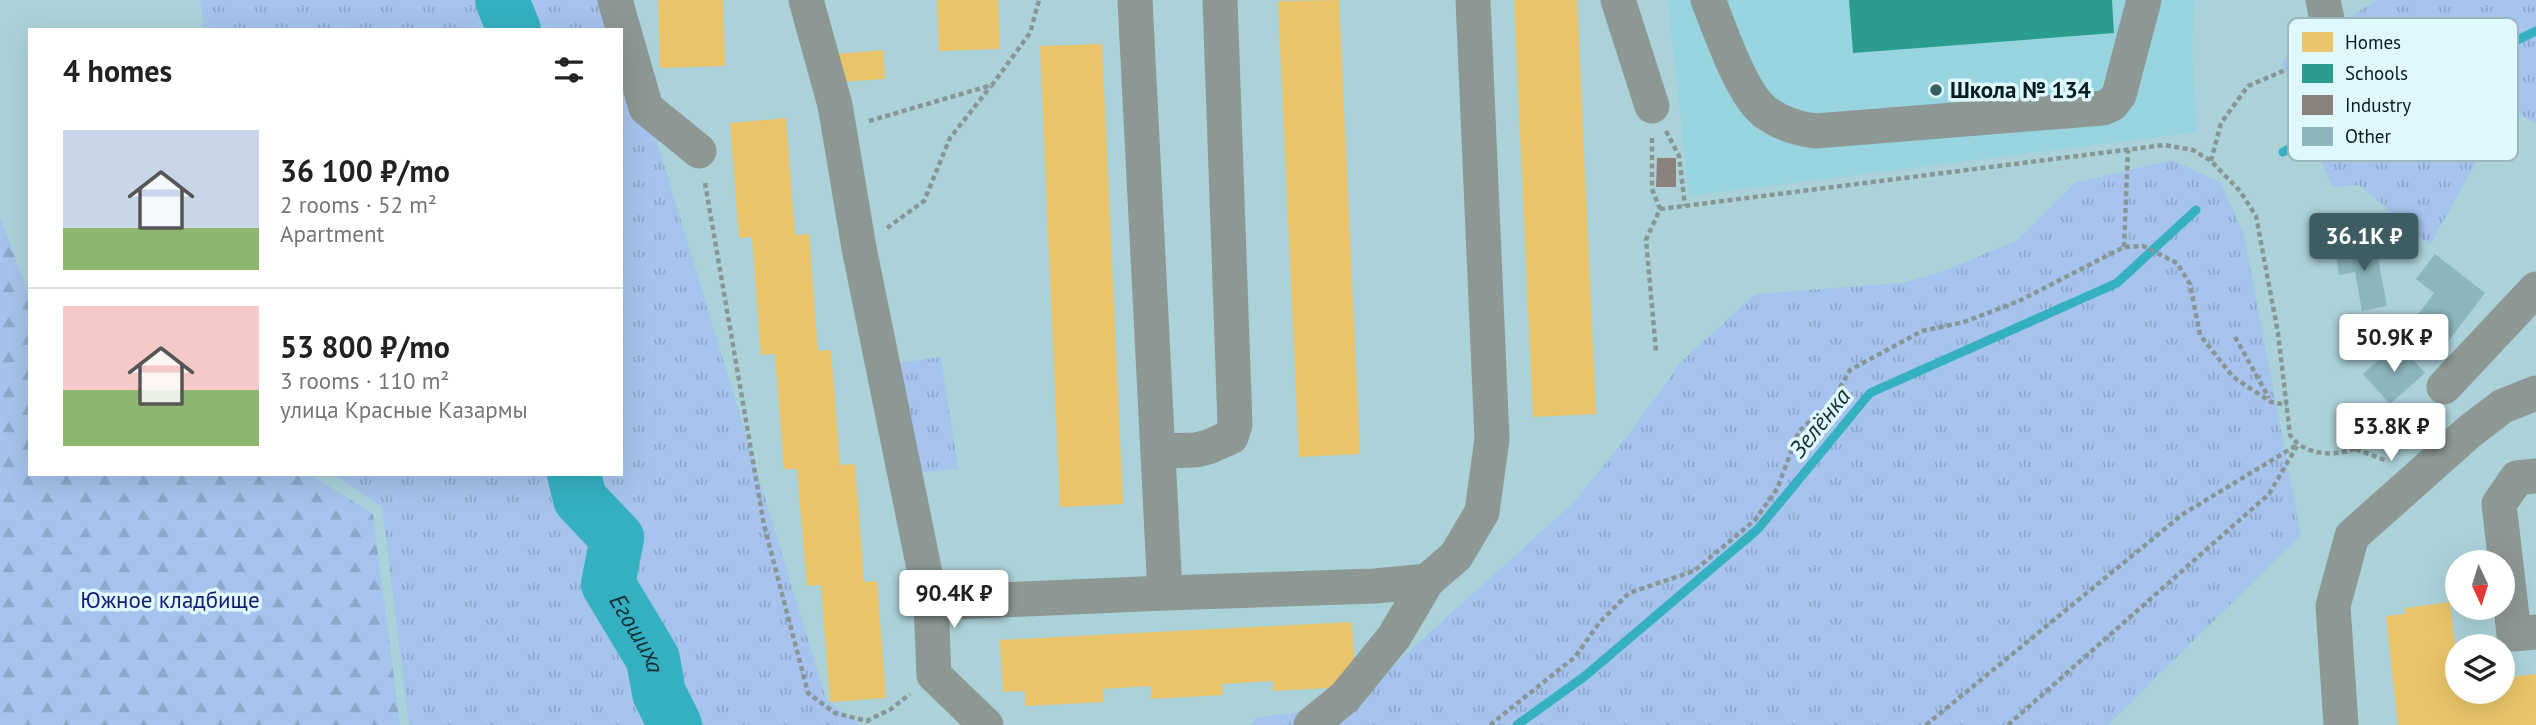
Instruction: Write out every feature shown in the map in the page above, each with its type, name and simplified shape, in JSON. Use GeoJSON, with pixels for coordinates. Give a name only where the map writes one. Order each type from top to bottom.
{"type":"FeatureCollection","features":[{"type":"Feature","properties":{"kind":"street"},"geometry":{"type":"LineString","coordinates":[[615,0],[646,107],[699,151]]}},
{"type":"Feature","properties":{"kind":"street"},"geometry":{"type":"LineString","coordinates":[[806,0],[835,105],[859,248],[932,603],[934,675],[986,725]]}},
{"type":"Feature","properties":{"kind":"street"},"geometry":{"type":"LineString","coordinates":[[1135,0],[1165,593]]}},
{"type":"Feature","properties":{"kind":"street"},"geometry":{"type":"LineString","coordinates":[[1158,451],[1208,447],[1231,437],[1235,425],[1220,0]]}},
{"type":"Feature","properties":{"kind":"street"},"geometry":{"type":"LineString","coordinates":[[1311,725],[1345,697],[1386,647],[1427,581],[1456,556],[1482,512],[1492,439],[1474,0]]}},
{"type":"Feature","properties":{"kind":"street"},"geometry":{"type":"LineString","coordinates":[[1618,0],[1652,106]]}},
{"type":"Feature","properties":{"kind":"street"},"geometry":{"type":"LineString","coordinates":[[1707,0],[1751,98],[1765,112],[1786,123],[1796,128],[1816,131],[2103,108],[2112,104],[2119,95],[2144,0]]}},
{"type":"Feature","properties":{"kind":"street"},"geometry":{"type":"LineString","coordinates":[[2323,0],[2327,18]]}},
{"type":"Feature","properties":{"kind":"street"},"geometry":{"type":"LineString","coordinates":[[2444,387],[2536,289]]}},
{"type":"Feature","properties":{"kind":"street"},"geometry":{"type":"LineString","coordinates":[[2341,725],[2333,606],[2352,536],[2470,431],[2504,406],[2536,393]]}},
{"type":"Feature","properties":{"kind":"street"},"geometry":{"type":"LineString","coordinates":[[2536,476],[2517,478],[2499,504],[2514,634],[2536,632]]}},
{"type":"Feature","properties":{"kind":"street"},"geometry":{"type":"LineString","coordinates":[[932,603],[1375,586],[1427,581]]}},
{"type":"Feature","properties":{"kind":"path"},"geometry":{"type":"LineString","coordinates":[[859,248],[924,201],[950,138],[1030,33],[1039,0]]}},
{"type":"Feature","properties":{"kind":"path"},"geometry":{"type":"LineString","coordinates":[[2211,161],[2221,123],[2248,86],[2288,69]]}},
{"type":"Feature","properties":{"kind":"path"},"geometry":{"type":"LineString","coordinates":[[904,112],[992,85]]}},
{"type":"Feature","properties":{"kind":"path"},"geometry":{"type":"LineString","coordinates":[[1652,106],[1679,156],[1685,206]]}},
{"type":"Feature","properties":{"kind":"path"},"geometry":{"type":"LineString","coordinates":[[1652,106],[1651,190],[1660,209],[1646,240],[1656,351]]}},
{"type":"Feature","properties":{"kind":"path"},"geometry":{"type":"LineString","coordinates":[[1660,209],[2164,145],[2193,150],[2211,161],[2240,191],[2256,216],[2278,334],[2290,435],[2297,445],[2318,452],[2355,449],[2444,387]]}},
{"type":"Feature","properties":{"kind":"path"},"geometry":{"type":"LineString","coordinates":[[2124,247],[2128,150]]}},
{"type":"Feature","properties":{"kind":"path"},"geometry":{"type":"LineString","coordinates":[[699,151],[764,525],[808,693],[835,713],[867,721],[891,709],[934,675]]}},
{"type":"Feature","properties":{"kind":"path"},"geometry":{"type":"LineString","coordinates":[[1490,725],[1575,657],[1599,623],[1629,593],[1694,571],[1755,520],[1777,489],[1799,431],[1832,402],[1850,370],[1922,331],[1964,322],[2019,301],[2124,247],[2143,246],[2178,263],[2190,284],[2200,335],[2233,377],[2271,402],[2287,405]]}},
{"type":"Feature","properties":{"kind":"path"},"geometry":{"type":"LineString","coordinates":[[2235,337],[2271,402]]}},
{"type":"Feature","properties":{"kind":"path"},"geometry":{"type":"LineString","coordinates":[[1926,725],[2183,514],[2297,445]]}},
{"type":"Feature","properties":{"kind":"path"},"geometry":{"type":"LineString","coordinates":[[2008,725],[2269,494],[2297,445]]}},
{"type":"Feature","properties":{"kind":"shaded area","name":"Школа № 134"},"geometry":{"type":"Polygon","coordinates":[[[1668,0],[2195,0],[2192,48],[2197,132],[1689,196],[1668,0]]]}},
{"type":"Feature","properties":{"kind":"green space"},"geometry":{"type":"Polygon","coordinates":[[[200,0],[614,0],[622,28],[204,28],[200,0]]]}},
{"type":"Feature","properties":{"kind":"green space"},"geometry":{"type":"Polygon","coordinates":[[[2377,0],[2536,0],[2536,123],[2518,115],[2518,18],[2349,18],[2377,0]]]}},
{"type":"Feature","properties":{"kind":"green space"},"geometry":{"type":"Polygon","coordinates":[[[623,30],[826,699],[860,725],[409,725],[382,507],[335,476],[623,476],[623,30]]]}},
{"type":"Feature","properties":{"kind":"green space"},"geometry":{"type":"Polygon","coordinates":[[[2288,57],[2288,78],[2281,61],[2288,57]]]}},
{"type":"Feature","properties":{"kind":"green space"},"geometry":{"type":"Polygon","coordinates":[[[2172,160],[2221,183],[2244,235],[2301,535],[2108,725],[1251,725],[1257,718],[1351,704],[1574,502],[1629,434],[1681,362],[1755,294],[1902,283],[1941,272],[2016,241],[2075,183],[2172,160]]]}},
{"type":"Feature","properties":{"kind":"green space"},"geometry":{"type":"Polygon","coordinates":[[[2321,161],[2477,161],[2430,245],[2359,185],[2332,187],[2321,161]]]}},
{"type":"Feature","properties":{"kind":"green space","name":"Южное кладбище"},"geometry":{"type":"Polygon","coordinates":[[[0,217],[28,292],[28,476],[313,476],[373,514],[400,725],[0,725],[0,217]]]}},
{"type":"Feature","properties":{"kind":"green space"},"geometry":{"type":"Polygon","coordinates":[[[941,357],[958,469],[913,473],[892,364],[941,357]]]}},
{"type":"Feature","properties":{"kind":"building: Homes"},"geometry":{"type":"Polygon","coordinates":[[[658,0],[723,0],[725,66],[660,68],[658,0]]]}},
{"type":"Feature","properties":{"kind":"building: Homes"},"geometry":{"type":"Polygon","coordinates":[[[937,0],[998,0],[1000,49],[939,51],[937,0]]]}},
{"type":"Feature","properties":{"kind":"building: Homes"},"geometry":{"type":"Polygon","coordinates":[[[1339,0],[1360,454],[1299,457],[1278,1],[1339,0]]]}},
{"type":"Feature","properties":{"kind":"building: Homes"},"geometry":{"type":"Polygon","coordinates":[[[1514,0],[1577,0],[1596,414],[1533,417],[1514,0]]]}},
{"type":"Feature","properties":{"kind":"building: Homes"},"geometry":{"type":"Polygon","coordinates":[[[1102,44],[1123,504],[1060,507],[1040,46],[1102,44]]]}},
{"type":"Feature","properties":{"kind":"building: Homes"},"geometry":{"type":"Polygon","coordinates":[[[883,50],[885,79],[839,82],[837,54],[883,50]]]}},
{"type":"Feature","properties":{"kind":"building: Homes"},"geometry":{"type":"Polygon","coordinates":[[[786,118],[795,235],[809,234],[818,351],[831,350],[840,465],[855,464],[864,582],[877,581],[886,698],[830,702],[821,585],[807,586],[797,469],[784,469],[775,354],[761,355],[752,237],[739,238],[730,123],[786,118]]]}},
{"type":"Feature","properties":{"kind":"building: Homes"},"geometry":{"type":"Polygon","coordinates":[[[2445,603],[2445,620],[2452,620],[2454,634],[2445,634],[2445,704],[2515,704],[2515,676],[2536,674],[2536,725],[2398,725],[2386,616],[2405,614],[2405,608],[2445,603]]]}},
{"type":"Feature","properties":{"kind":"building: Homes"},"geometry":{"type":"Polygon","coordinates":[[[1352,622],[1355,676],[1345,687],[1273,691],[1273,681],[1222,684],[1223,695],[1151,699],[1151,686],[1103,689],[1104,702],[1025,706],[1025,691],[1003,692],[1000,640],[1352,622]]]}},
{"type":"Feature","properties":{"kind":"building: Schools"},"geometry":{"type":"Polygon","coordinates":[[[1849,0],[2112,0],[2114,33],[1853,53],[1849,0]]]}},
{"type":"Feature","properties":{"kind":"building: Industry"},"geometry":{"type":"Polygon","coordinates":[[[1657,158],[1676,158],[1676,187],[1656,187],[1657,158]]]}},
{"type":"Feature","properties":{"kind":"building: Other"},"geometry":{"type":"Polygon","coordinates":[[[2375,242],[2387,306],[2362,311],[2355,272],[2339,275],[2335,249],[2375,242]]]}},
{"type":"Feature","properties":{"kind":"building: Other"},"geometry":{"type":"Polygon","coordinates":[[[2435,254],[2485,293],[2443,348],[2411,324],[2434,293],[2416,279],[2435,254]]]}},
{"type":"Feature","properties":{"kind":"building: Other"},"geometry":{"type":"Polygon","coordinates":[[[2398,343],[2425,373],[2390,404],[2363,374],[2398,343]]]}},
{"type":"Feature","properties":{"kind":"waterway","name":"Егошиха"},"geometry":{"type":"LineString","coordinates":[[502,0],[513,28]]}},
{"type":"Feature","properties":{"kind":"waterway","name":"Зелёнка"},"geometry":{"type":"LineString","coordinates":[[2518,40],[2536,31]]}},
{"type":"Feature","properties":{"kind":"waterway","name":"Зелёнка"},"geometry":{"type":"LineString","coordinates":[[2283,152],[2288,150]]}},
{"type":"Feature","properties":{"kind":"waterway","name":"Зелёнка"},"geometry":{"type":"LineString","coordinates":[[1517,725],[1585,676],[1758,529],[1870,393],[2117,283],[2196,210]]}},
{"type":"Feature","properties":{"kind":"waterway","name":"Егошиха"},"geometry":{"type":"LineString","coordinates":[[574,476],[580,499],[617,538],[608,584],[653,659],[659,693],[675,725]]}},
{"type":"Feature","properties":{"kind":"place","name":"Школа № 134"},"geometry":{"type":"Point","coordinates":[1936,90]}}]}
